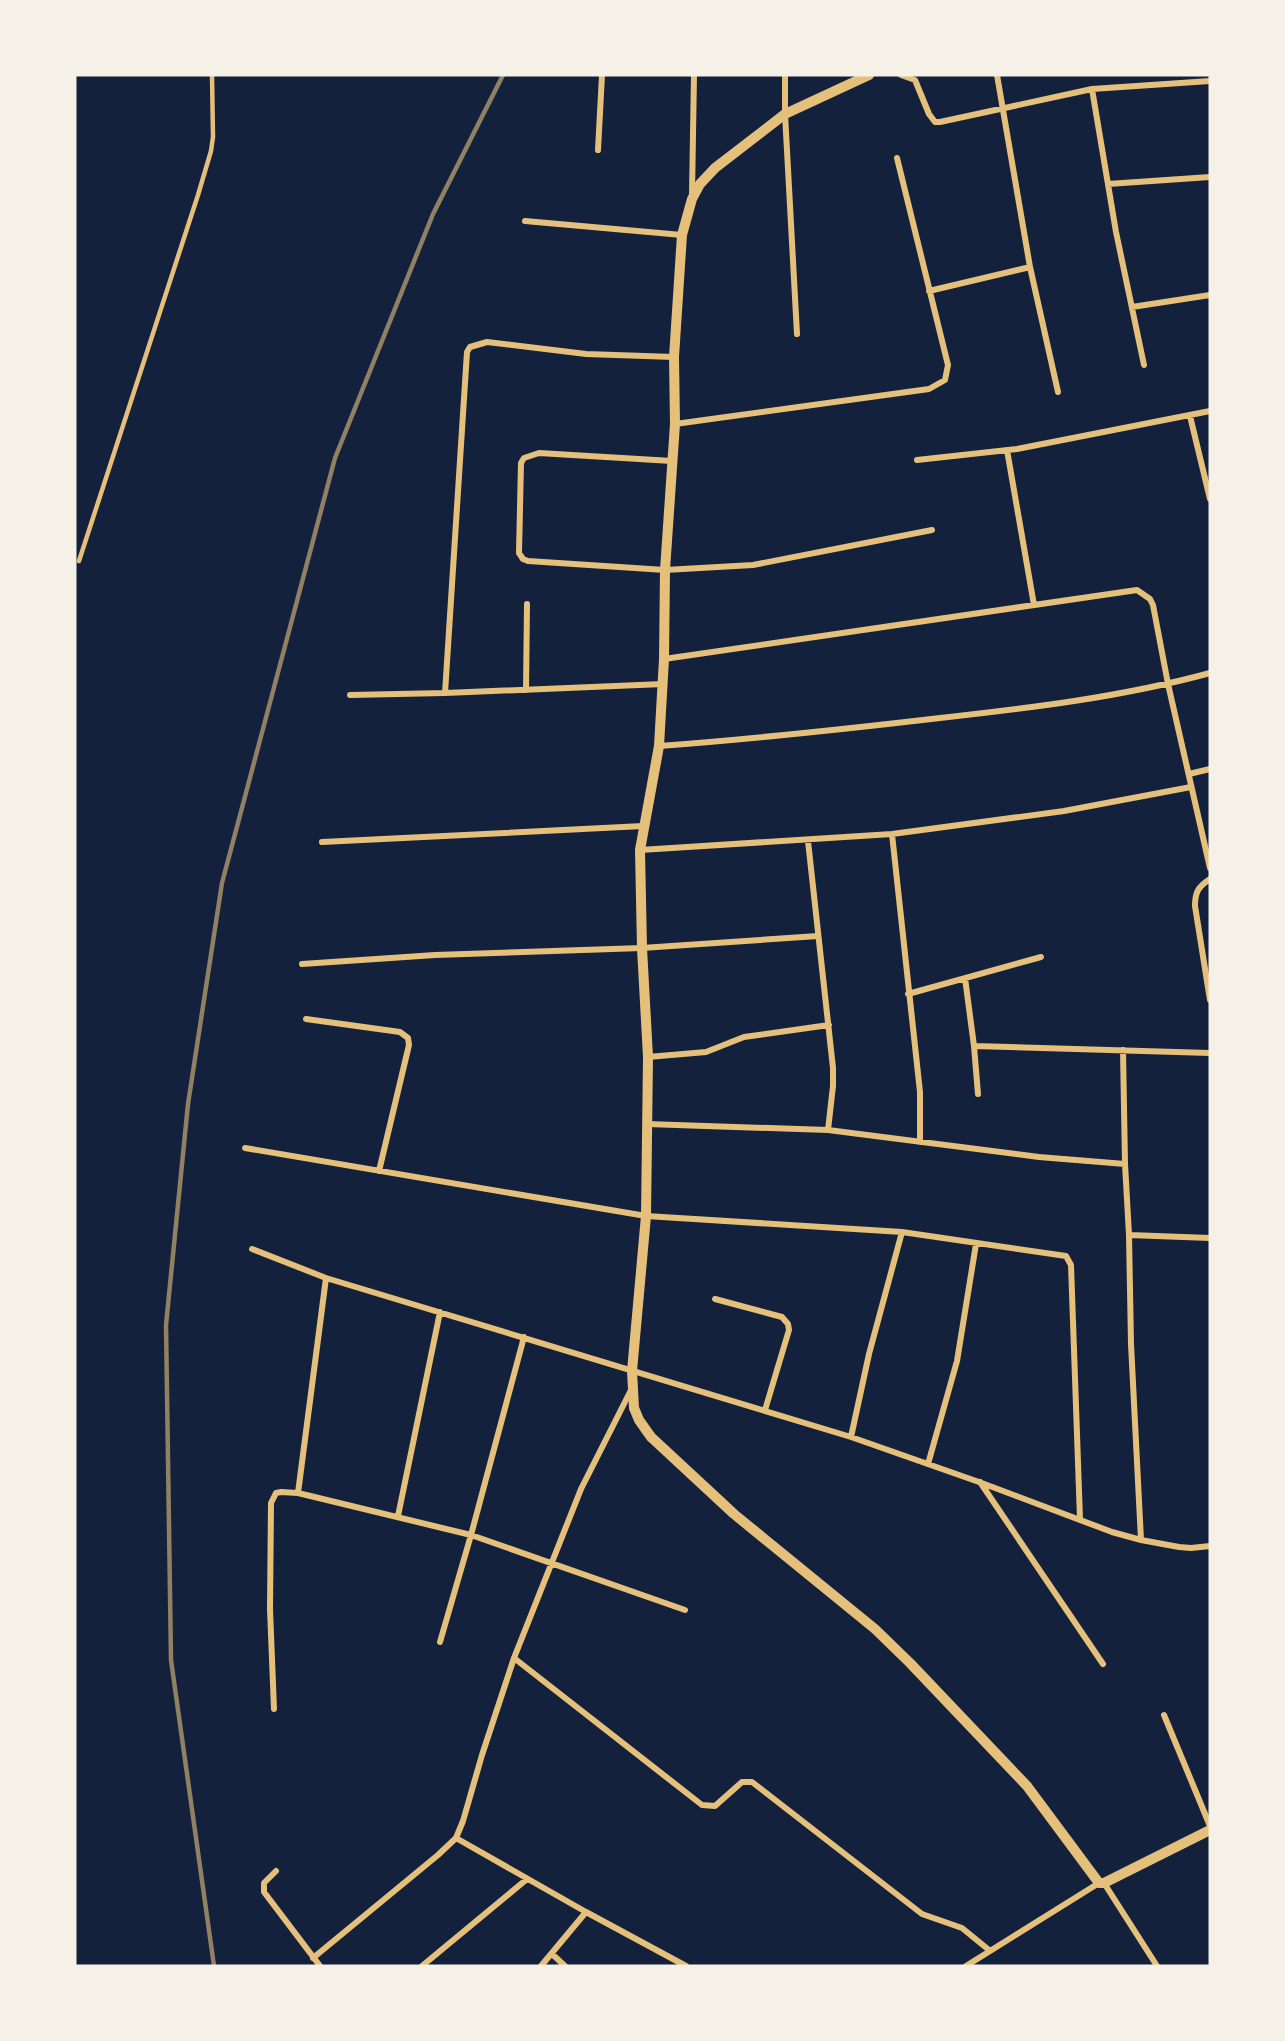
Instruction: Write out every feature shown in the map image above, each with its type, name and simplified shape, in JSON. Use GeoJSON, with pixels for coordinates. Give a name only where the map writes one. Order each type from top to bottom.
{"type":"FeatureCollection","features":[{"type":"Feature","properties":{"kind":"street"},"geometry":{"type":"LineString","coordinates":[[598,150],[602,75]]}},
{"type":"Feature","properties":{"kind":"street"},"geometry":{"type":"LineString","coordinates":[[692,199],[694,75]]}},
{"type":"Feature","properties":{"kind":"street"},"geometry":{"type":"LineString","coordinates":[[785,75],[784,114],[797,334]]}},
{"type":"Feature","properties":{"kind":"street"},"geometry":{"type":"LineString","coordinates":[[869,75],[784,114],[715,168],[700,184],[692,199],[682,235],[674,357],[675,424],[665,570],[664,659],[659,746],[640,850],[648,1057],[646,1216],[632,1371],[634,1408],[651,1437],[734,1514],[875,1629],[1027,1786],[1102,1883],[1157,1966]]}},
{"type":"Feature","properties":{"kind":"street"},"geometry":{"type":"LineString","coordinates":[[901,75],[915,80],[929,114],[935,122],[1092,89],[1210,81]]}},
{"type":"Feature","properties":{"kind":"street"},"geometry":{"type":"LineString","coordinates":[[997,75],[1030,267],[1058,392]]}},
{"type":"Feature","properties":{"kind":"street"},"geometry":{"type":"LineString","coordinates":[[1092,89],[1108,184],[1144,365]]}},
{"type":"Feature","properties":{"kind":"street"},"geometry":{"type":"LineString","coordinates":[[675,424],[929,389],[945,380],[948,365],[897,159]]}},
{"type":"Feature","properties":{"kind":"street"},"geometry":{"type":"LineString","coordinates":[[1108,184],[1210,177]]}},
{"type":"Feature","properties":{"kind":"street"},"geometry":{"type":"LineString","coordinates":[[525,221],[682,235]]}},
{"type":"Feature","properties":{"kind":"street"},"geometry":{"type":"LineString","coordinates":[[929,291],[1030,267]]}},
{"type":"Feature","properties":{"kind":"street"},"geometry":{"type":"LineString","coordinates":[[1132,307],[1210,294]]}},
{"type":"Feature","properties":{"kind":"street"},"geometry":{"type":"LineString","coordinates":[[444,693],[467,352],[470,347],[487,342],[586,354],[674,357]]}},
{"type":"Feature","properties":{"kind":"street"},"geometry":{"type":"LineString","coordinates":[[917,460],[1007,450],[1210,411]]}},
{"type":"Feature","properties":{"kind":"street"},"geometry":{"type":"LineString","coordinates":[[1190,416],[1210,499]]}},
{"type":"Feature","properties":{"kind":"street"},"geometry":{"type":"LineString","coordinates":[[1007,450],[1034,605]]}},
{"type":"Feature","properties":{"kind":"street"},"geometry":{"type":"LineString","coordinates":[[672,461],[539,453],[524,458],[521,463],[518,548],[523,559],[665,570],[753,565],[932,530]]}},
{"type":"Feature","properties":{"kind":"street"},"geometry":{"type":"LineString","coordinates":[[664,659],[1137,590],[1144,594],[1153,605],[1168,684],[1210,868]]}},
{"type":"Feature","properties":{"kind":"street"},"geometry":{"type":"LineString","coordinates":[[526,604],[526,690]]}},
{"type":"Feature","properties":{"kind":"street"},"geometry":{"type":"LineString","coordinates":[[659,746],[776,738],[1000,711],[1168,684],[1210,674]]}},
{"type":"Feature","properties":{"kind":"street"},"geometry":{"type":"LineString","coordinates":[[350,695],[663,684]]}},
{"type":"Feature","properties":{"kind":"street"},"geometry":{"type":"LineString","coordinates":[[1189,774],[1210,769]]}},
{"type":"Feature","properties":{"kind":"street"},"geometry":{"type":"LineString","coordinates":[[640,850],[892,834],[1064,811],[1191,787]]}},
{"type":"Feature","properties":{"kind":"street"},"geometry":{"type":"LineString","coordinates":[[322,843],[643,826]]}},
{"type":"Feature","properties":{"kind":"street"},"geometry":{"type":"LineString","coordinates":[[892,834],[920,1092],[920,1142]]}},
{"type":"Feature","properties":{"kind":"street"},"geometry":{"type":"LineString","coordinates":[[808,841],[829,1025],[833,1086],[828,1130]]}},
{"type":"Feature","properties":{"kind":"street"},"geometry":{"type":"LineString","coordinates":[[1210,879],[1200,886],[1195,894],[1195,906],[1210,1000]]}},
{"type":"Feature","properties":{"kind":"street"},"geometry":{"type":"LineString","coordinates":[[302,964],[435,955],[642,948],[818,936]]}},
{"type":"Feature","properties":{"kind":"street"},"geometry":{"type":"LineString","coordinates":[[909,994],[1041,957]]}},
{"type":"Feature","properties":{"kind":"street"},"geometry":{"type":"LineString","coordinates":[[965,978],[978,1094]]}},
{"type":"Feature","properties":{"kind":"street"},"geometry":{"type":"LineString","coordinates":[[306,1019],[400,1032],[408,1038],[409,1044],[379,1171]]}},
{"type":"Feature","properties":{"kind":"street"},"geometry":{"type":"LineString","coordinates":[[648,1057],[706,1052],[744,1037],[829,1025]]}},
{"type":"Feature","properties":{"kind":"street"},"geometry":{"type":"LineString","coordinates":[[974,1046],[1210,1053]]}},
{"type":"Feature","properties":{"kind":"street"},"geometry":{"type":"LineString","coordinates":[[1123,1050],[1134,1436],[1141,1540]]}},
{"type":"Feature","properties":{"kind":"street"},"geometry":{"type":"LineString","coordinates":[[647,1124],[828,1130],[1039,1157],[1125,1164]]}},
{"type":"Feature","properties":{"kind":"street"},"geometry":{"type":"LineString","coordinates":[[245,1148],[646,1216],[902,1233],[1066,1256],[1071,1265],[1080,1519]]}},
{"type":"Feature","properties":{"kind":"street"},"geometry":{"type":"LineString","coordinates":[[851,1437],[869,1354],[902,1233]]}},
{"type":"Feature","properties":{"kind":"street"},"geometry":{"type":"LineString","coordinates":[[1129,1235],[1210,1238]]}},
{"type":"Feature","properties":{"kind":"street"},"geometry":{"type":"LineString","coordinates":[[928,1464],[957,1361],[976,1244]]}},
{"type":"Feature","properties":{"kind":"street"},"geometry":{"type":"LineString","coordinates":[[252,1249],[326,1278],[851,1437],[1113,1532],[1141,1540],[1191,1548],[1210,1546]]}},
{"type":"Feature","properties":{"kind":"street"},"geometry":{"type":"LineString","coordinates":[[298,1493],[326,1278]]}},
{"type":"Feature","properties":{"kind":"street"},"geometry":{"type":"LineString","coordinates":[[715,1299],[782,1317],[788,1324],[789,1330],[765,1410]]}},
{"type":"Feature","properties":{"kind":"street"},"geometry":{"type":"LineString","coordinates":[[398,1516],[440,1312]]}},
{"type":"Feature","properties":{"kind":"street"},"geometry":{"type":"LineString","coordinates":[[440,1642],[524,1337]]}},
{"type":"Feature","properties":{"kind":"street"},"geometry":{"type":"LineString","coordinates":[[313,1958],[456,1838],[514,1658],[581,1489],[632,1387]]}},
{"type":"Feature","properties":{"kind":"street"},"geometry":{"type":"LineString","coordinates":[[980,1482],[1103,1664]]}},
{"type":"Feature","properties":{"kind":"street"},"geometry":{"type":"LineString","coordinates":[[274,1709],[270,1609],[271,1503],[272,1498],[281,1492],[298,1493],[471,1535],[685,1610]]}},
{"type":"Feature","properties":{"kind":"street"},"geometry":{"type":"LineString","coordinates":[[514,1658],[702,1805],[715,1806],[742,1782],[752,1782],[922,1914],[962,1928],[989,1950]]}},
{"type":"Feature","properties":{"kind":"street"},"geometry":{"type":"LineString","coordinates":[[1164,1715],[1210,1826]]}},
{"type":"Feature","properties":{"kind":"street"},"geometry":{"type":"LineString","coordinates":[[966,1966],[1102,1883],[1210,1830]]}},
{"type":"Feature","properties":{"kind":"street"},"geometry":{"type":"LineString","coordinates":[[456,1838],[687,1966]]}},
{"type":"Feature","properties":{"kind":"street"},"geometry":{"type":"LineString","coordinates":[[276,1871],[264,1883],[264,1892],[320,1966]]}},
{"type":"Feature","properties":{"kind":"street"},"geometry":{"type":"LineString","coordinates":[[422,1966],[527,1879]]}},
{"type":"Feature","properties":{"kind":"street"},"geometry":{"type":"LineString","coordinates":[[541,1966],[586,1912]]}},
{"type":"Feature","properties":{"kind":"street"},"geometry":{"type":"LineString","coordinates":[[552,1954],[565,1966]]}},
{"type":"Feature","properties":{"kind":"lane"},"geometry":{"type":"LineString","coordinates":[[79,561],[204,174],[213,138],[212,75]]}},
{"type":"Feature","properties":{"kind":"railway"},"geometry":{"type":"LineString","coordinates":[[214,1966],[171,1660],[166,1325],[188,1104],[222,883],[335,458],[433,214],[503,75]]}}]}
